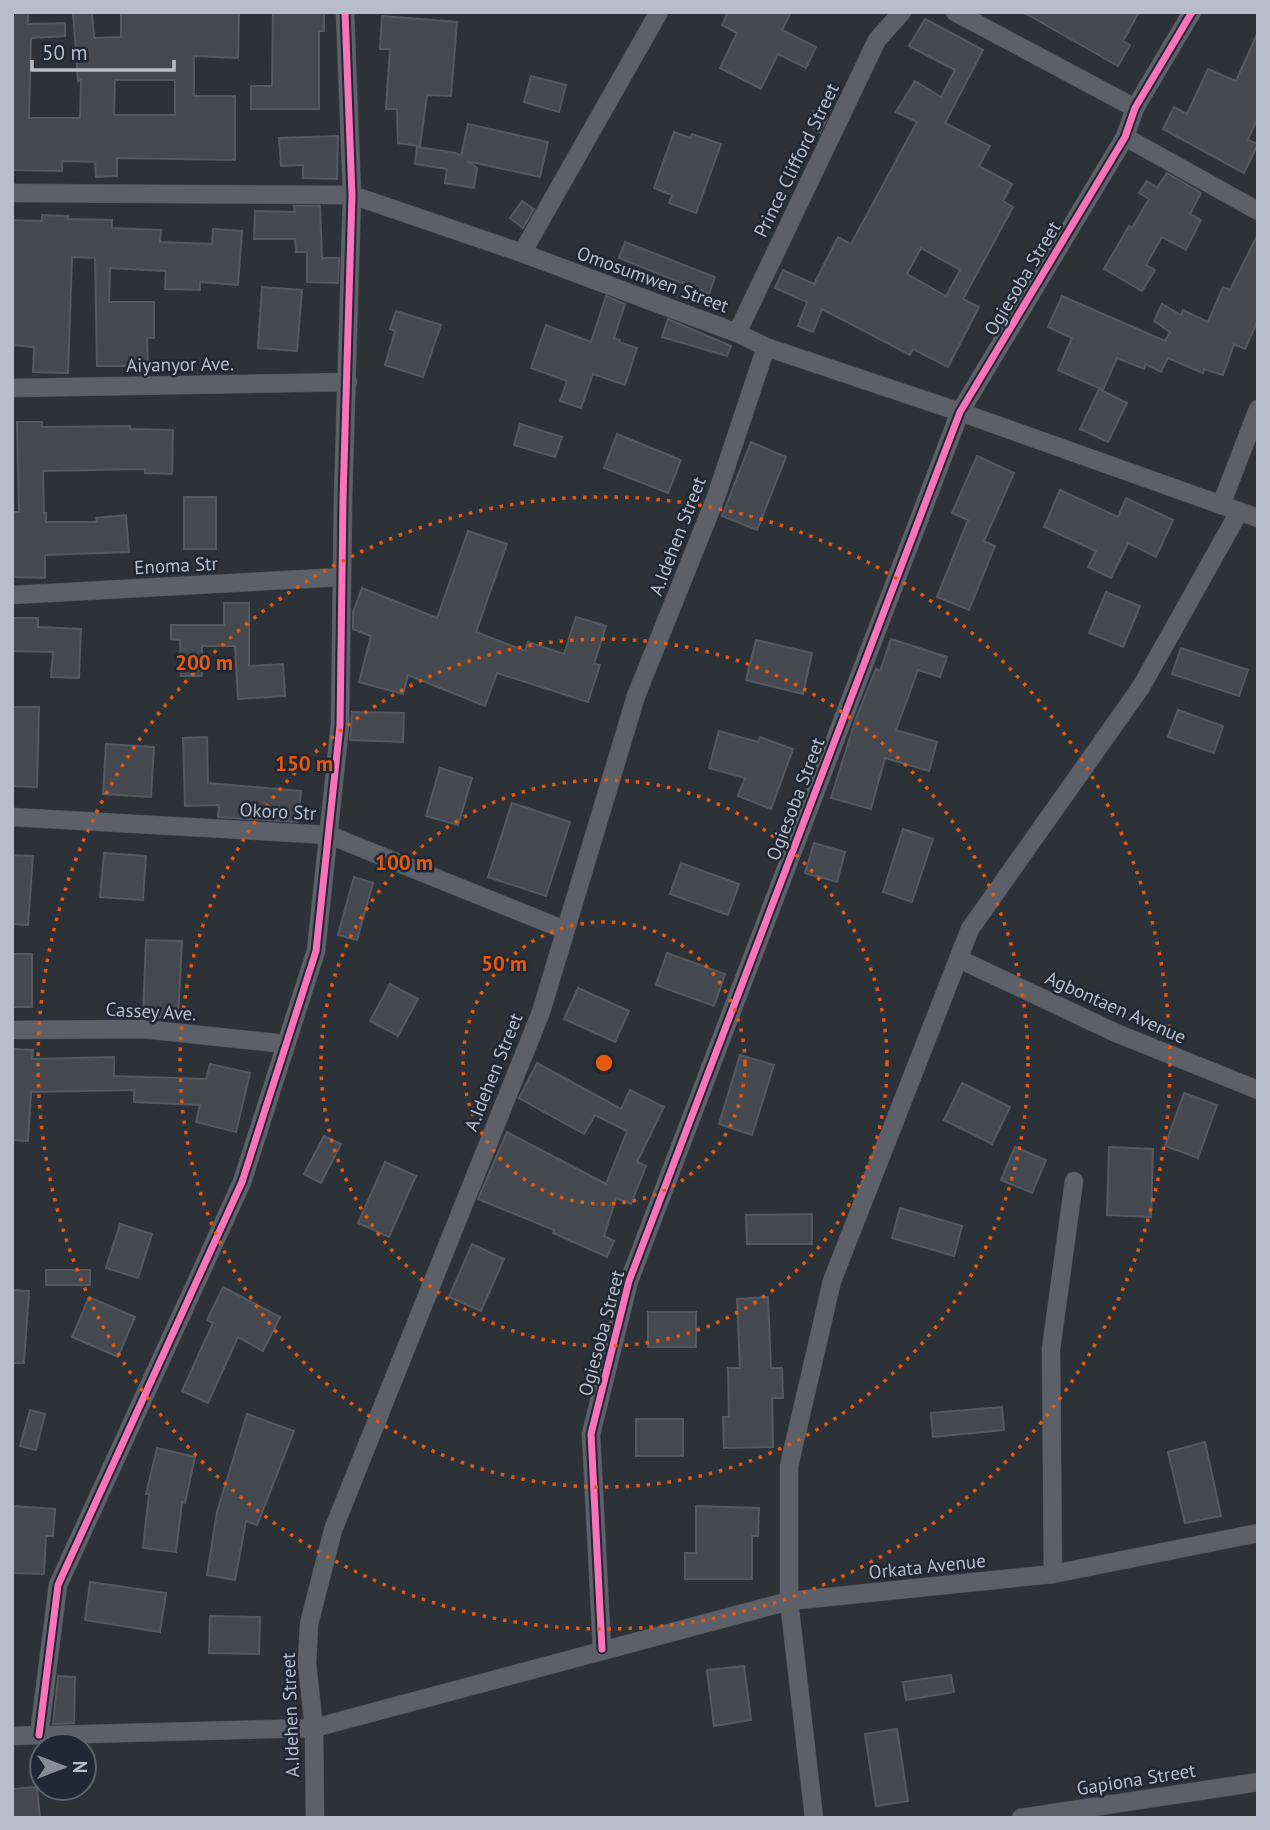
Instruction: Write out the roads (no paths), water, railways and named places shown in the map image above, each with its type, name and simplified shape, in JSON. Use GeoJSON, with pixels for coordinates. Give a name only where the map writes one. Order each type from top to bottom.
{"type":"FeatureCollection","features":[{"type":"Feature","properties":{"kind":"street"},"geometry":{"type":"LineString","coordinates":[[39,1732],[58,1585],[242,1182],[316,951],[340,725],[352,195],[345,12]]}},
{"type":"Feature","properties":{"kind":"street"},"geometry":{"type":"LineString","coordinates":[[522,253],[659,12]]}},
{"type":"Feature","properties":{"kind":"street","name":"Prince Clifford Street"},"geometry":{"type":"LineString","coordinates":[[737,333],[877,40],[902,12]]}},
{"type":"Feature","properties":{"kind":"street"},"geometry":{"type":"LineString","coordinates":[[955,12],[1135,108]]}},
{"type":"Feature","properties":{"kind":"street","name":"Ogiesoba Street"},"geometry":{"type":"LineString","coordinates":[[602,1649],[591,1434],[629,1281],[960,412],[1125,138],[1135,108],[1192,12]]}},
{"type":"Feature","properties":{"kind":"street"},"geometry":{"type":"LineString","coordinates":[[1125,138],[1258,211]]}},
{"type":"Feature","properties":{"kind":"street","name":"Omosumwen Street"},"geometry":{"type":"LineString","coordinates":[[12,193],[352,195],[522,253],[737,333],[766,347],[960,412],[1258,518]]}},
{"type":"Feature","properties":{"kind":"street","name":"A.Idehen Street"},"geometry":{"type":"LineString","coordinates":[[314,1818],[314,1728],[307,1664],[309,1623],[333,1530],[541,1012],[636,695],[716,497],[766,347]]}},
{"type":"Feature","properties":{"kind":"street","name":"Aiyanyor Ave."},"geometry":{"type":"LineString","coordinates":[[12,388],[348,382]]}},
{"type":"Feature","properties":{"kind":"street"},"geometry":{"type":"LineString","coordinates":[[1221,505],[1258,409]]}},
{"type":"Feature","properties":{"kind":"street"},"geometry":{"type":"LineString","coordinates":[[814,1818],[789,1601],[789,1466],[832,1281],[970,929],[1141,687],[1239,512]]}},
{"type":"Feature","properties":{"kind":"street","name":"Enoma Str"},"geometry":{"type":"LineString","coordinates":[[12,595],[342,577]]}},
{"type":"Feature","properties":{"kind":"street","name":"Okoro Str"},"geometry":{"type":"LineString","coordinates":[[12,817],[328,835],[565,930]]}},
{"type":"Feature","properties":{"kind":"street","name":"Agbontaen Avenue"},"geometry":{"type":"LineString","coordinates":[[958,959],[1116,1033],[1258,1090]]}},
{"type":"Feature","properties":{"kind":"street","name":"Cassey Ave."},"geometry":{"type":"LineString","coordinates":[[12,1030],[143,1028],[286,1044]]}},
{"type":"Feature","properties":{"kind":"street"},"geometry":{"type":"LineString","coordinates":[[1053,1574],[1051,1349],[1074,1181]]}},
{"type":"Feature","properties":{"kind":"street","name":"Orkata Avenue"},"geometry":{"type":"LineString","coordinates":[[98,1733],[314,1728],[789,1601],[1053,1574],[1258,1533]]}},
{"type":"Feature","properties":{"kind":"street","name":"Gapiona Street"},"geometry":{"type":"LineString","coordinates":[[1021,1818],[1258,1782]]}}]}
